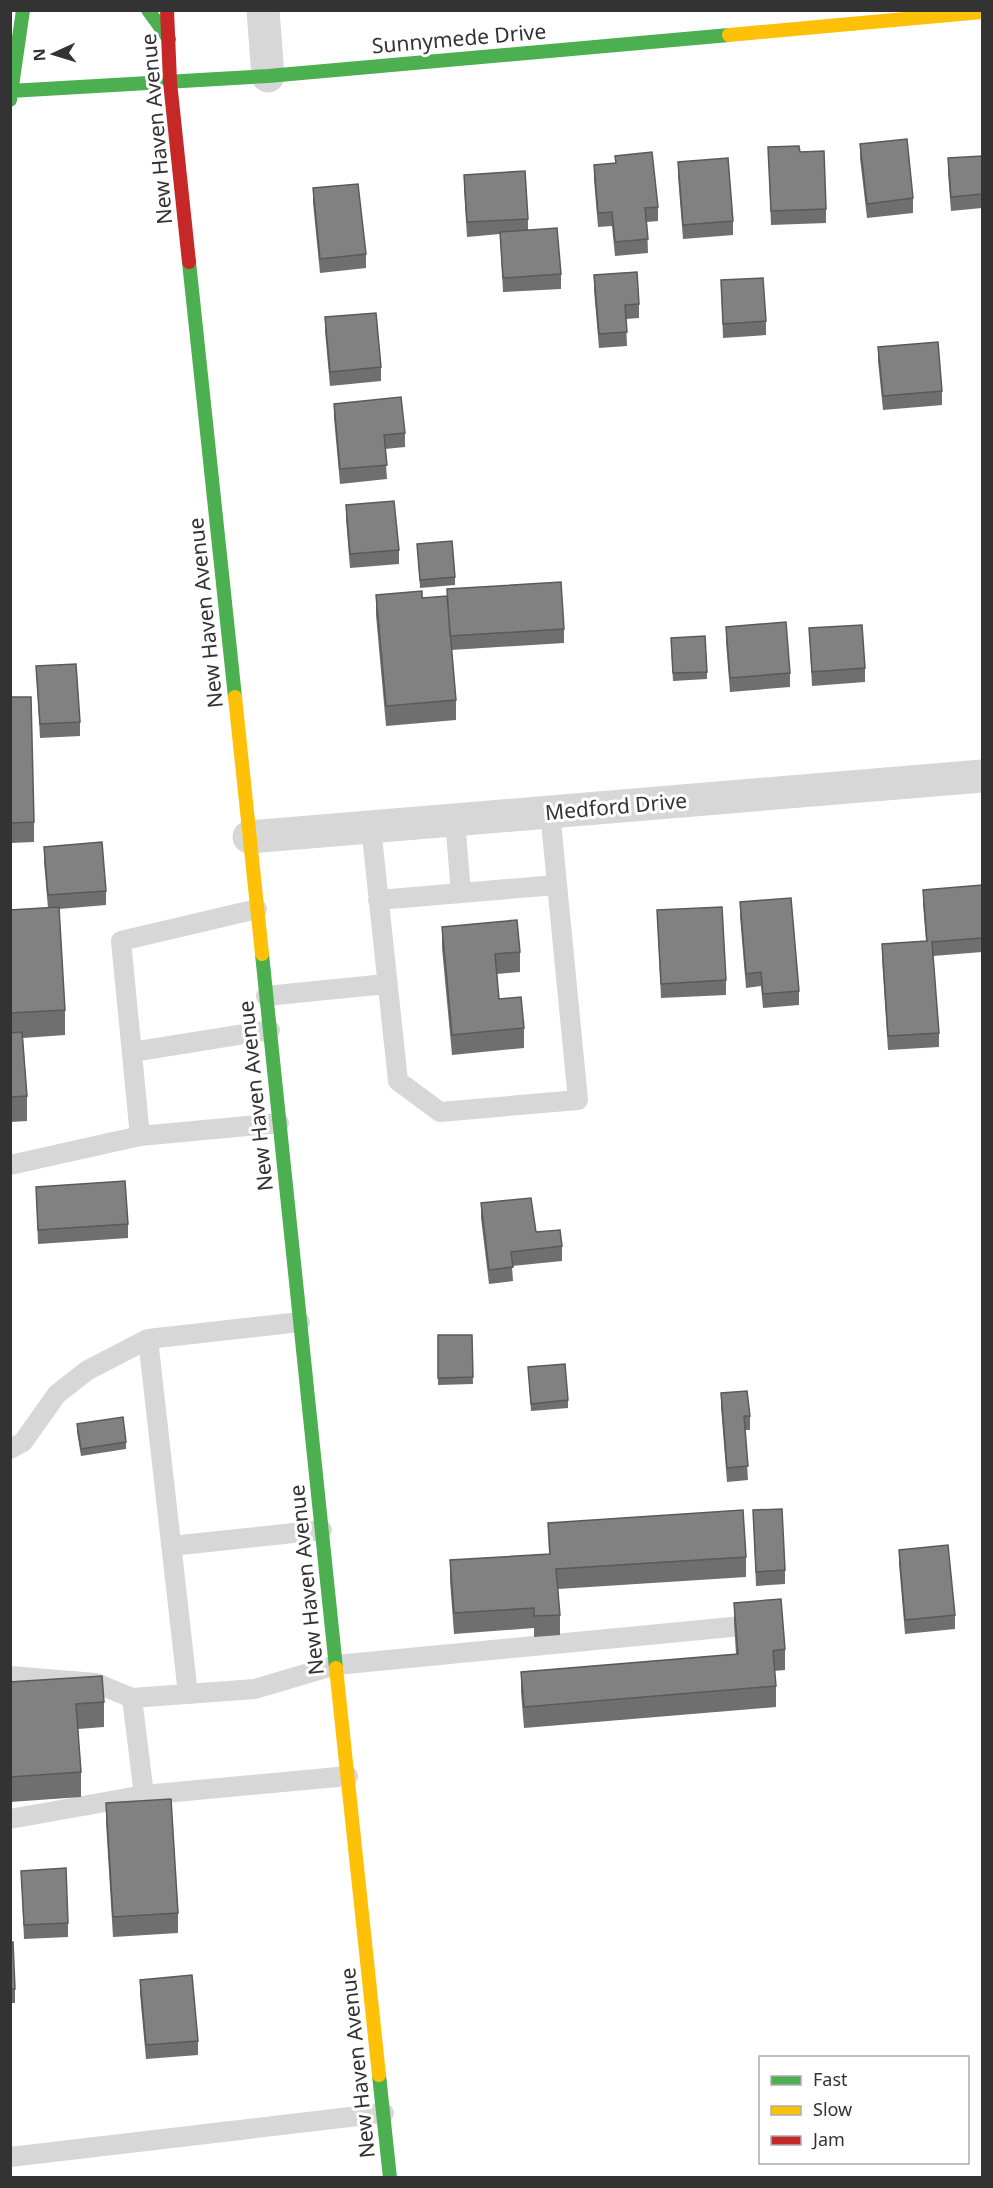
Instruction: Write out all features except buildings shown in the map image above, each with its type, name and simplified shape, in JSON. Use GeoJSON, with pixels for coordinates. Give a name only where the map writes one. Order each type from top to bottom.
{"type":"FeatureCollection","features":[{"type":"Feature","properties":{"kind":"main road"},"geometry":{"type":"LineString","coordinates":[[11,94],[23,10]]}},
{"type":"Feature","properties":{"kind":"main road"},"geometry":{"type":"LineString","coordinates":[[148,10],[169,39]]}},
{"type":"Feature","properties":{"kind":"main road","name":"New Haven Avenue"},"geometry":{"type":"LineString","coordinates":[[167,10],[170,82],[390,2178]]}},
{"type":"Feature","properties":{"kind":"main road","name":"Sunnymede Drive"},"geometry":{"type":"LineString","coordinates":[[11,94],[268,76],[982,12]]}},
{"type":"Feature","properties":{"kind":"street"},"geometry":{"type":"LineString","coordinates":[[263,10],[268,76]]}},
{"type":"Feature","properties":{"kind":"street","name":"Medford Drive"},"geometry":{"type":"LineString","coordinates":[[249,837],[982,776]]}},
{"type":"Feature","properties":{"kind":"lane"},"geometry":{"type":"LineString","coordinates":[[371,827],[398,1081],[441,1112],[578,1100],[550,812]]}},
{"type":"Feature","properties":{"kind":"lane"},"geometry":{"type":"LineString","coordinates":[[455,820],[461,893]]}},
{"type":"Feature","properties":{"kind":"lane"},"geometry":{"type":"LineString","coordinates":[[378,900],[556,885]]}},
{"type":"Feature","properties":{"kind":"lane"},"geometry":{"type":"LineString","coordinates":[[140,1136],[121,941],[257,909]]}},
{"type":"Feature","properties":{"kind":"lane"},"geometry":{"type":"LineString","coordinates":[[266,996],[386,984]]}},
{"type":"Feature","properties":{"kind":"lane"},"geometry":{"type":"LineString","coordinates":[[132,1052],[270,1030]]}},
{"type":"Feature","properties":{"kind":"lane"},"geometry":{"type":"LineString","coordinates":[[10,1165],[140,1136],[279,1123]]}},
{"type":"Feature","properties":{"kind":"lane"},"geometry":{"type":"LineString","coordinates":[[10,1449],[23,1442],[57,1394],[88,1370],[148,1339],[300,1322]]}},
{"type":"Feature","properties":{"kind":"lane"},"geometry":{"type":"LineString","coordinates":[[148,1339],[188,1694]]}},
{"type":"Feature","properties":{"kind":"lane"},"geometry":{"type":"LineString","coordinates":[[171,1546],[322,1530]]}},
{"type":"Feature","properties":{"kind":"lane"},"geometry":{"type":"LineString","coordinates":[[10,1676],[96,1683],[132,1698],[255,1689],[336,1665],[742,1626]]}},
{"type":"Feature","properties":{"kind":"lane"},"geometry":{"type":"LineString","coordinates":[[132,1698],[144,1794]]}},
{"type":"Feature","properties":{"kind":"lane"},"geometry":{"type":"LineString","coordinates":[[10,1819],[144,1794],[348,1776]]}},
{"type":"Feature","properties":{"kind":"lane"},"geometry":{"type":"LineString","coordinates":[[10,2157],[384,2114]]}},
{"type":"Feature","properties":{"kind":"traffic: fast"},"geometry":{"type":"LineString","coordinates":[[10,100],[23,10]]}},
{"type":"Feature","properties":{"kind":"traffic: fast"},"geometry":{"type":"LineString","coordinates":[[148,10],[169,39]]}},
{"type":"Feature","properties":{"kind":"traffic: fast"},"geometry":{"type":"LineString","coordinates":[[10,91],[268,76],[729,35]]}},
{"type":"Feature","properties":{"kind":"traffic: fast"},"geometry":{"type":"LineString","coordinates":[[189,262],[235,697]]}},
{"type":"Feature","properties":{"kind":"traffic: fast"},"geometry":{"type":"LineString","coordinates":[[262,954],[336,1668]]}},
{"type":"Feature","properties":{"kind":"traffic: fast"},"geometry":{"type":"LineString","coordinates":[[379,2075],[390,2178]]}},
{"type":"Feature","properties":{"kind":"traffic: slow"},"geometry":{"type":"LineString","coordinates":[[729,35],[982,12]]}},
{"type":"Feature","properties":{"kind":"traffic: slow"},"geometry":{"type":"LineString","coordinates":[[235,697],[262,954]]}},
{"type":"Feature","properties":{"kind":"traffic: slow"},"geometry":{"type":"LineString","coordinates":[[336,1668],[379,2075]]}},
{"type":"Feature","properties":{"kind":"traffic: jam"},"geometry":{"type":"LineString","coordinates":[[167,10],[170,82],[189,262]]}}]}
